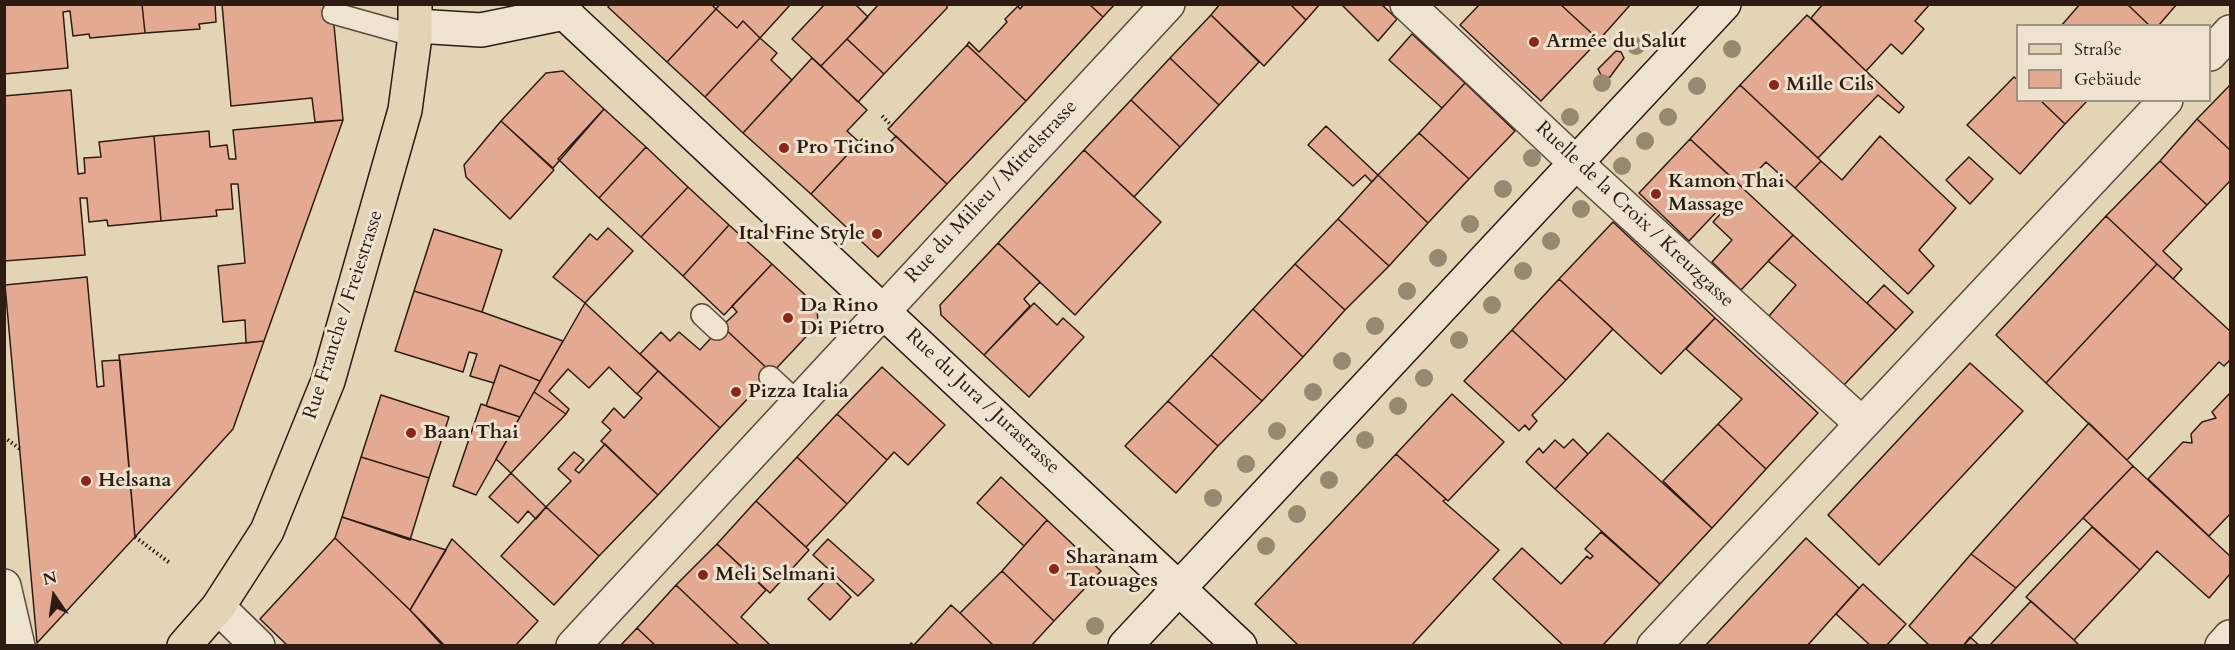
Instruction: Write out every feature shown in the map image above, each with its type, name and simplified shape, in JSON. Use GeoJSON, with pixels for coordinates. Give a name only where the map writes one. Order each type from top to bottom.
{"type":"FeatureCollection","features":[{"type":"Feature","properties":{"kind":"main road","name":"Rue Franche / Freiestrasse"},"geometry":{"type":"LineString","coordinates":[[184,645],[218,607],[267,531],[327,381],[357,285],[405,110],[416,22]]}},
{"type":"Feature","properties":{"kind":"street","name":"Rue du Milieu / Mittelstrasse"},"geometry":{"type":"LineString","coordinates":[[573,645],[1167,4]]}},
{"type":"Feature","properties":{"kind":"street","name":"Ruelle de la Croix / Kreuzgasse"},"geometry":{"type":"LineString","coordinates":[[1407,4],[1576,163],[1862,424]]}},
{"type":"Feature","properties":{"kind":"street"},"geometry":{"type":"LineString","coordinates":[[1125,645],[1724,4]]}},
{"type":"Feature","properties":{"kind":"street","name":"Rue du Jura / Jurastrasse"},"geometry":{"type":"LineString","coordinates":[[564,7],[1240,645]]}},
{"type":"Feature","properties":{"kind":"street"},"geometry":{"type":"LineString","coordinates":[[416,22],[482,30],[514,25],[564,7]]}},
{"type":"Feature","properties":{"kind":"street"},"geometry":{"type":"LineString","coordinates":[[2211,53],[2230,32]]}},
{"type":"Feature","properties":{"kind":"street"},"geometry":{"type":"LineString","coordinates":[[1654,645],[2164,102]]}},
{"type":"Feature","properties":{"kind":"street"},"geometry":{"type":"LineString","coordinates":[[4,586],[18,645]]}},
{"type":"Feature","properties":{"kind":"street"},"geometry":{"type":"LineString","coordinates":[[218,607],[258,645]]}},
{"type":"Feature","properties":{"kind":"street"},"geometry":{"type":"LineString","coordinates":[[2222,645],[2230,636]]}},
{"type":"Feature","properties":{"kind":"lane"},"geometry":{"type":"LineString","coordinates":[[333,13],[416,22]]}},
{"type":"Feature","properties":{"kind":"lane"},"geometry":{"type":"LineString","coordinates":[[770,377],[797,402]]}},
{"type":"Feature","properties":{"kind":"path"},"geometry":{"type":"LineString","coordinates":[[882,116],[892,126]]}},
{"type":"Feature","properties":{"kind":"path"},"geometry":{"type":"LineString","coordinates":[[4,437],[20,448]]}},
{"type":"Feature","properties":{"kind":"path"},"geometry":{"type":"LineString","coordinates":[[135,537],[170,562]]}},
{"type":"Feature","properties":{"kind":"building"},"geometry":{"type":"Polygon","coordinates":[[[4,4],[142,4],[145,33],[90,38],[89,34],[73,36],[70,11],[63,12],[68,68],[4,74],[4,4]]]}},
{"type":"Feature","properties":{"kind":"building"},"geometry":{"type":"Polygon","coordinates":[[[142,4],[215,4],[216,22],[199,24],[200,29],[145,33],[142,4]]]}},
{"type":"Feature","properties":{"kind":"building"},"geometry":{"type":"Polygon","coordinates":[[[222,4],[332,4],[343,120],[315,122],[312,98],[231,106],[222,4]]]}},
{"type":"Feature","properties":{"kind":"building"},"geometry":{"type":"Polygon","coordinates":[[[610,4],[711,4],[716,9],[667,62],[608,7],[610,4]]]}},
{"type":"Feature","properties":{"kind":"building"},"geometry":{"type":"Polygon","coordinates":[[[720,4],[791,4],[760,38],[743,21],[737,28],[716,9],[720,4]]]}},
{"type":"Feature","properties":{"kind":"building"},"geometry":{"type":"Polygon","coordinates":[[[825,4],[855,4],[868,17],[821,66],[792,39],[825,4]]]}},
{"type":"Feature","properties":{"kind":"building"},"geometry":{"type":"Polygon","coordinates":[[[879,4],[947,4],[947,8],[884,74],[847,39],[879,4]]]}},
{"type":"Feature","properties":{"kind":"building"},"geometry":{"type":"Polygon","coordinates":[[[1024,4],[1089,4],[1103,17],[1026,101],[967,45],[969,42],[979,52],[1007,22],[1005,19],[1018,6],[1020,9],[1024,4]]]}},
{"type":"Feature","properties":{"kind":"building"},"geometry":{"type":"Polygon","coordinates":[[[1089,4],[1115,4],[1103,17],[1089,4]]]}},
{"type":"Feature","properties":{"kind":"building"},"geometry":{"type":"Polygon","coordinates":[[[1220,4],[1290,4],[1306,20],[1264,66],[1211,15],[1220,4]]]}},
{"type":"Feature","properties":{"kind":"building"},"geometry":{"type":"Polygon","coordinates":[[[1290,4],[1320,4],[1306,20],[1290,4]]]}},
{"type":"Feature","properties":{"kind":"building"},"geometry":{"type":"Polygon","coordinates":[[[1341,4],[1381,4],[1397,19],[1378,41],[1341,4]]]}},
{"type":"Feature","properties":{"kind":"building"},"geometry":{"type":"Polygon","coordinates":[[[1480,4],[1560,4],[1599,40],[1541,101],[1460,25],[1480,4]]]}},
{"type":"Feature","properties":{"kind":"building"},"geometry":{"type":"Polygon","coordinates":[[[1560,4],[1631,4],[1599,40],[1560,4]]]}},
{"type":"Feature","properties":{"kind":"building"},"geometry":{"type":"Polygon","coordinates":[[[1823,4],[1930,4],[1915,21],[1924,29],[1902,54],[1891,44],[1866,71],[1811,18],[1823,4]]]}},
{"type":"Feature","properties":{"kind":"building"},"geometry":{"type":"Polygon","coordinates":[[[2080,4],[2127,4],[2148,24],[2063,24],[2080,4]]]}},
{"type":"Feature","properties":{"kind":"building"},"geometry":{"type":"Polygon","coordinates":[[[2127,4],[2177,4],[2160,24],[2148,24],[2127,4]]]}},
{"type":"Feature","properties":{"kind":"building"},"geometry":{"type":"Polygon","coordinates":[[[716,9],[737,28],[743,21],[760,38],[705,97],[667,62],[716,9]]]}},
{"type":"Feature","properties":{"kind":"building"},"geometry":{"type":"Polygon","coordinates":[[[1211,15],[1259,62],[1219,105],[1170,58],[1211,15]]]}},
{"type":"Feature","properties":{"kind":"building"},"geometry":{"type":"Polygon","coordinates":[[[1807,15],[1904,107],[1899,113],[1878,95],[1818,158],[1740,85],[1807,15]]]}},
{"type":"Feature","properties":{"kind":"building"},"geometry":{"type":"Polygon","coordinates":[[[1412,34],[1465,83],[1442,108],[1389,60],[1412,34]]]}},
{"type":"Feature","properties":{"kind":"building"},"geometry":{"type":"Polygon","coordinates":[[[760,38],[777,53],[771,60],[792,80],[743,133],[705,97],[760,38]]]}},
{"type":"Feature","properties":{"kind":"building"},"geometry":{"type":"Polygon","coordinates":[[[847,39],[884,74],[858,102],[821,66],[847,39]]]}},
{"type":"Feature","properties":{"kind":"building"},"geometry":{"type":"Polygon","coordinates":[[[967,45],[1026,101],[947,184],[888,129],[967,45]]]}},
{"type":"Feature","properties":{"kind":"building"},"geometry":{"type":"Polygon","coordinates":[[[1616,51],[1621,52],[1624,58],[1610,77],[1603,79],[1598,69],[1616,51]]]}},
{"type":"Feature","properties":{"kind":"building"},"geometry":{"type":"Polygon","coordinates":[[[812,58],[867,110],[847,131],[859,142],[811,194],[743,133],[812,58]]]}},
{"type":"Feature","properties":{"kind":"building"},"geometry":{"type":"Polygon","coordinates":[[[1170,58],[1219,105],[1180,147],[1131,100],[1170,58]]]}},
{"type":"Feature","properties":{"kind":"building"},"geometry":{"type":"Polygon","coordinates":[[[563,71],[604,109],[553,168],[501,121],[546,73],[563,71]]]}},
{"type":"Feature","properties":{"kind":"building"},"geometry":{"type":"Polygon","coordinates":[[[2014,77],[2016,78],[2016,102],[2042,102],[2065,124],[2020,174],[1967,125],[2014,77]]]}},
{"type":"Feature","properties":{"kind":"building"},"geometry":{"type":"Polygon","coordinates":[[[1465,83],[1515,131],[1469,179],[1419,133],[1465,83]]]}},
{"type":"Feature","properties":{"kind":"building"},"geometry":{"type":"Polygon","coordinates":[[[1740,85],[1821,161],[1795,188],[1766,162],[1742,187],[1690,139],[1740,85]]]}},
{"type":"Feature","properties":{"kind":"building"},"geometry":{"type":"Polygon","coordinates":[[[2230,85],[2230,150],[2197,119],[2230,85]]]}},
{"type":"Feature","properties":{"kind":"building"},"geometry":{"type":"Polygon","coordinates":[[[71,90],[78,174],[85,173],[84,158],[101,157],[99,142],[154,136],[161,221],[108,226],[107,220],[89,222],[87,198],[80,198],[85,255],[4,261],[4,96],[71,90]]]}},
{"type":"Feature","properties":{"kind":"building"},"geometry":{"type":"Polygon","coordinates":[[[1131,100],[1180,147],[1134,197],[1084,150],[1131,100]]]}},
{"type":"Feature","properties":{"kind":"building"},"geometry":{"type":"Polygon","coordinates":[[[2042,102],[2086,102],[2065,124],[2042,102]]]}},
{"type":"Feature","properties":{"kind":"building"},"geometry":{"type":"Polygon","coordinates":[[[604,109],[646,147],[599,198],[558,159],[604,109]]]}},
{"type":"Feature","properties":{"kind":"building"},"geometry":{"type":"Polygon","coordinates":[[[2197,119],[2230,150],[2230,181],[2207,205],[2160,161],[2197,119]]]}},
{"type":"Feature","properties":{"kind":"building"},"geometry":{"type":"Polygon","coordinates":[[[343,120],[264,341],[246,343],[245,320],[223,322],[218,266],[245,263],[238,184],[231,184],[233,209],[216,210],[217,216],[161,221],[154,136],[209,131],[210,147],[227,145],[229,159],[236,159],[233,130],[343,120]]]}},
{"type":"Feature","properties":{"kind":"building"},"geometry":{"type":"Polygon","coordinates":[[[501,121],[554,170],[510,219],[466,177],[464,165],[501,121]]]}},
{"type":"Feature","properties":{"kind":"building"},"geometry":{"type":"Polygon","coordinates":[[[1326,126],[1378,175],[1372,182],[1365,175],[1353,186],[1308,145],[1326,126]]]}},
{"type":"Feature","properties":{"kind":"building"},"geometry":{"type":"Polygon","coordinates":[[[1419,133],[1469,179],[1428,223],[1378,175],[1419,133]]]}},
{"type":"Feature","properties":{"kind":"building"},"geometry":{"type":"Polygon","coordinates":[[[896,136],[947,184],[878,257],[811,194],[862,139],[880,153],[896,136]]]}},
{"type":"Feature","properties":{"kind":"building"},"geometry":{"type":"Polygon","coordinates":[[[1880,136],[1956,208],[1919,250],[1934,266],[1908,294],[1795,188],[1821,161],[1842,180],[1880,136]]]}},
{"type":"Feature","properties":{"kind":"building"},"geometry":{"type":"Polygon","coordinates":[[[1690,139],[1793,235],[1741,290],[1712,262],[1732,240],[1713,222],[1725,209],[1722,206],[1689,241],[1639,193],[1690,139]]]}},
{"type":"Feature","properties":{"kind":"building"},"geometry":{"type":"Polygon","coordinates":[[[646,147],[688,187],[641,237],[599,198],[646,147]]]}},
{"type":"Feature","properties":{"kind":"building"},"geometry":{"type":"Polygon","coordinates":[[[1084,150],[1161,222],[1075,315],[998,243],[1084,150]]]}},
{"type":"Feature","properties":{"kind":"building"},"geometry":{"type":"Polygon","coordinates":[[[1969,157],[1993,179],[1970,204],[1946,180],[1969,157]]]}},
{"type":"Feature","properties":{"kind":"building"},"geometry":{"type":"Polygon","coordinates":[[[2160,161],[2207,205],[2163,251],[2182,269],[2173,279],[2106,216],[2160,161]]]}},
{"type":"Feature","properties":{"kind":"building"},"geometry":{"type":"Polygon","coordinates":[[[1378,175],[1428,223],[1389,266],[1338,219],[1378,175]]]}},
{"type":"Feature","properties":{"kind":"building"},"geometry":{"type":"Polygon","coordinates":[[[688,187],[729,225],[683,276],[641,237],[688,187]]]}},
{"type":"Feature","properties":{"kind":"building"},"geometry":{"type":"Polygon","coordinates":[[[2106,216],[2157,264],[2046,383],[1996,335],[2106,216]]]}},
{"type":"Feature","properties":{"kind":"building"},"geometry":{"type":"Polygon","coordinates":[[[1338,219],[1389,266],[1345,310],[1295,264],[1338,219]]]}},
{"type":"Feature","properties":{"kind":"building"},"geometry":{"type":"Polygon","coordinates":[[[1613,222],[1715,318],[1661,374],[1559,279],[1613,222]]]}},
{"type":"Feature","properties":{"kind":"building"},"geometry":{"type":"Polygon","coordinates":[[[729,225],[772,264],[724,315],[683,276],[729,225]]]}},
{"type":"Feature","properties":{"kind":"building"},"geometry":{"type":"Polygon","coordinates":[[[608,228],[633,251],[585,303],[553,277],[590,234],[597,240],[608,228]]]}},
{"type":"Feature","properties":{"kind":"building"},"geometry":{"type":"Polygon","coordinates":[[[434,229],[502,250],[482,312],[414,291],[434,229]]]}},
{"type":"Feature","properties":{"kind":"building"},"geometry":{"type":"Polygon","coordinates":[[[1793,235],[1896,330],[1843,386],[1769,316],[1796,285],[1768,261],[1793,235]]]}},
{"type":"Feature","properties":{"kind":"building"},"geometry":{"type":"Polygon","coordinates":[[[998,243],[1040,282],[1024,299],[1030,306],[984,355],[941,315],[940,305],[998,243]]]}},
{"type":"Feature","properties":{"kind":"building"},"geometry":{"type":"Polygon","coordinates":[[[772,264],[817,306],[818,324],[772,373],[722,326],[737,312],[732,306],[772,264]]]}},
{"type":"Feature","properties":{"kind":"building"},"geometry":{"type":"Polygon","coordinates":[[[1295,264],[1345,310],[1303,357],[1253,309],[1295,264]]]}},
{"type":"Feature","properties":{"kind":"building"},"geometry":{"type":"Polygon","coordinates":[[[2157,264],[2230,331],[2230,360],[2224,366],[2219,362],[2127,460],[2046,383],[2157,264]]]}},
{"type":"Feature","properties":{"kind":"building"},"geometry":{"type":"Polygon","coordinates":[[[87,277],[97,387],[104,386],[102,361],[120,360],[135,537],[37,643],[5,285],[87,277]]]}},
{"type":"Feature","properties":{"kind":"building"},"geometry":{"type":"Polygon","coordinates":[[[1559,279],[1613,329],[1566,380],[1512,330],[1559,279]]]}},
{"type":"Feature","properties":{"kind":"building"},"geometry":{"type":"Polygon","coordinates":[[[1884,285],[1913,312],[1896,330],[1867,303],[1884,285]]]}},
{"type":"Feature","properties":{"kind":"building"},"geometry":{"type":"Polygon","coordinates":[[[414,291],[563,341],[540,381],[500,365],[494,383],[470,376],[477,354],[469,352],[463,372],[395,351],[414,291]]]}},
{"type":"Feature","properties":{"kind":"building"},"geometry":{"type":"Polygon","coordinates":[[[585,303],[658,371],[637,394],[609,367],[589,388],[568,369],[549,391],[569,409],[566,414],[534,392],[585,303]]]}},
{"type":"Feature","properties":{"kind":"building"},"geometry":{"type":"Polygon","coordinates":[[[1034,303],[1057,325],[1063,318],[1084,337],[1029,397],[984,355],[1034,303]]]}},
{"type":"Feature","properties":{"kind":"building"},"geometry":{"type":"Polygon","coordinates":[[[1253,309],[1303,357],[1262,401],[1211,355],[1253,309]]]}},
{"type":"Feature","properties":{"kind":"building"},"geometry":{"type":"Polygon","coordinates":[[[1715,318],[1818,413],[1766,469],[1718,424],[1742,399],[1686,349],[1715,318]]]}},
{"type":"Feature","properties":{"kind":"building"},"geometry":{"type":"Polygon","coordinates":[[[722,326],[772,373],[720,428],[640,354],[661,332],[670,341],[679,332],[700,350],[722,326]]]}},
{"type":"Feature","properties":{"kind":"building"},"geometry":{"type":"Polygon","coordinates":[[[1512,330],[1566,380],[1532,415],[1537,421],[1529,430],[1525,425],[1519,431],[1464,381],[1512,330]]]}},
{"type":"Feature","properties":{"kind":"building"},"geometry":{"type":"Polygon","coordinates":[[[264,341],[233,429],[135,537],[119,355],[264,341]]]}},
{"type":"Feature","properties":{"kind":"building"},"geometry":{"type":"Polygon","coordinates":[[[1211,355],[1262,401],[1218,446],[1168,401],[1211,355]]]}},
{"type":"Feature","properties":{"kind":"building"},"geometry":{"type":"Polygon","coordinates":[[[1970,363],[2023,411],[1879,565],[1828,515],[1970,363]]]}},
{"type":"Feature","properties":{"kind":"building"},"geometry":{"type":"Polygon","coordinates":[[[500,365],[540,381],[520,417],[486,406],[500,365]]]}},
{"type":"Feature","properties":{"kind":"building"},"geometry":{"type":"Polygon","coordinates":[[[882,367],[945,425],[908,465],[894,452],[887,460],[837,414],[882,367]]]}},
{"type":"Feature","properties":{"kind":"building"},"geometry":{"type":"Polygon","coordinates":[[[658,371],[720,428],[658,495],[601,441],[611,430],[602,422],[614,408],[624,418],[642,398],[637,394],[658,371]]]}},
{"type":"Feature","properties":{"kind":"building"},"geometry":{"type":"Polygon","coordinates":[[[534,392],[566,414],[511,473],[496,459],[534,392]]]}},
{"type":"Feature","properties":{"kind":"building"},"geometry":{"type":"Polygon","coordinates":[[[2230,393],[2230,514],[2209,536],[2148,479],[2183,442],[2192,443],[2191,434],[2202,422],[2216,418],[2212,412],[2230,393]]]}},
{"type":"Feature","properties":{"kind":"building"},"geometry":{"type":"Polygon","coordinates":[[[1452,394],[1504,442],[1448,501],[1396,454],[1452,394]]]}},
{"type":"Feature","properties":{"kind":"building"},"geometry":{"type":"Polygon","coordinates":[[[381,395],[449,417],[429,478],[361,457],[381,395]]]}},
{"type":"Feature","properties":{"kind":"building"},"geometry":{"type":"Polygon","coordinates":[[[1168,401],[1218,446],[1176,493],[1125,446],[1168,401]]]}},
{"type":"Feature","properties":{"kind":"building"},"geometry":{"type":"Polygon","coordinates":[[[481,404],[520,417],[476,495],[453,486],[481,404]]]}},
{"type":"Feature","properties":{"kind":"building"},"geometry":{"type":"Polygon","coordinates":[[[837,414],[887,460],[847,504],[797,457],[837,414]]]}},
{"type":"Feature","properties":{"kind":"building"},"geometry":{"type":"Polygon","coordinates":[[[2089,423],[2133,466],[2016,588],[1971,554],[2089,423]]]}},
{"type":"Feature","properties":{"kind":"building"},"geometry":{"type":"Polygon","coordinates":[[[1718,424],[1766,469],[1712,528],[1663,481],[1718,424]]]}},
{"type":"Feature","properties":{"kind":"building"},"geometry":{"type":"Polygon","coordinates":[[[1608,433],[1712,528],[1660,584],[1555,489],[1608,433]]]}},
{"type":"Feature","properties":{"kind":"building"},"geometry":{"type":"Polygon","coordinates":[[[1573,439],[1588,454],[1555,489],[1526,462],[1539,448],[1543,453],[1555,440],[1564,448],[1573,439]]]}},
{"type":"Feature","properties":{"kind":"building"},"geometry":{"type":"Polygon","coordinates":[[[605,444],[658,495],[599,556],[546,507],[571,481],[558,469],[574,452],[584,460],[575,470],[579,473],[605,444]]]}},
{"type":"Feature","properties":{"kind":"building"},"geometry":{"type":"Polygon","coordinates":[[[1396,454],[1446,499],[1443,501],[1499,550],[1411,646],[1299,646],[1255,604],[1396,454]]]}},
{"type":"Feature","properties":{"kind":"building"},"geometry":{"type":"Polygon","coordinates":[[[361,457],[429,478],[410,540],[342,517],[361,457]]]}},
{"type":"Feature","properties":{"kind":"building"},"geometry":{"type":"Polygon","coordinates":[[[797,457],[847,504],[806,547],[756,501],[797,457]]]}},
{"type":"Feature","properties":{"kind":"building"},"geometry":{"type":"Polygon","coordinates":[[[2133,466],[2230,556],[2230,574],[2209,598],[2157,551],[2140,570],[2083,518],[2133,466]]]}},
{"type":"Feature","properties":{"kind":"building"},"geometry":{"type":"Polygon","coordinates":[[[511,473],[546,507],[536,519],[528,511],[518,523],[489,497],[511,473]]]}},
{"type":"Feature","properties":{"kind":"building"},"geometry":{"type":"Polygon","coordinates":[[[1001,477],[1047,520],[1024,546],[977,503],[1001,477]]]}},
{"type":"Feature","properties":{"kind":"building"},"geometry":{"type":"Polygon","coordinates":[[[756,501],[809,550],[770,593],[717,544],[756,501]]]}},
{"type":"Feature","properties":{"kind":"building"},"geometry":{"type":"Polygon","coordinates":[[[546,507],[599,556],[554,605],[501,556],[546,507]]]}},
{"type":"Feature","properties":{"kind":"building"},"geometry":{"type":"Polygon","coordinates":[[[342,517],[446,550],[410,610],[335,538],[342,517]]]}},
{"type":"Feature","properties":{"kind":"building"},"geometry":{"type":"Polygon","coordinates":[[[1047,520],[1101,571],[1054,621],[1002,571],[1047,520]]]}},
{"type":"Feature","properties":{"kind":"building"},"geometry":{"type":"Polygon","coordinates":[[[2092,527],[2140,570],[2074,640],[2026,597],[2092,527]]]}},
{"type":"Feature","properties":{"kind":"building"},"geometry":{"type":"Polygon","coordinates":[[[1601,532],[1660,584],[1602,646],[1564,646],[1493,579],[1522,548],[1561,584],[1587,556],[1590,559],[1593,556],[1585,549],[1601,532]]]}},
{"type":"Feature","properties":{"kind":"building"},"geometry":{"type":"Polygon","coordinates":[[[335,538],[410,610],[443,646],[288,646],[260,619],[335,538]]]}},
{"type":"Feature","properties":{"kind":"building"},"geometry":{"type":"Polygon","coordinates":[[[1806,538],[1859,588],[1807,646],[1705,646],[1806,538]]]}},
{"type":"Feature","properties":{"kind":"building"},"geometry":{"type":"Polygon","coordinates":[[[452,539],[538,621],[515,646],[445,646],[410,610],[452,539]]]}},
{"type":"Feature","properties":{"kind":"building"},"geometry":{"type":"Polygon","coordinates":[[[828,539],[874,580],[858,596],[813,555],[828,539]]]}},
{"type":"Feature","properties":{"kind":"building"},"geometry":{"type":"Polygon","coordinates":[[[717,544],[766,590],[741,617],[771,646],[740,646],[676,585],[717,544]]]}},
{"type":"Feature","properties":{"kind":"building"},"geometry":{"type":"Polygon","coordinates":[[[1971,554],[2016,588],[1963,646],[1930,646],[1909,626],[1971,554]]]}},
{"type":"Feature","properties":{"kind":"building"},"geometry":{"type":"Polygon","coordinates":[[[1002,571],[1054,621],[1031,646],[994,646],[960,613],[1002,571]]]}},
{"type":"Feature","properties":{"kind":"building"},"geometry":{"type":"Polygon","coordinates":[[[830,576],[851,597],[830,620],[808,599],[830,576]]]}},
{"type":"Feature","properties":{"kind":"building"},"geometry":{"type":"Polygon","coordinates":[[[1863,584],[1906,624],[1886,646],[1871,646],[1836,614],[1863,584]]]}},
{"type":"Feature","properties":{"kind":"building"},"geometry":{"type":"Polygon","coordinates":[[[676,585],[740,646],[656,646],[637,628],[676,585]]]}},
{"type":"Feature","properties":{"kind":"building"},"geometry":{"type":"Polygon","coordinates":[[[2031,601],[2074,640],[2080,646],[1989,646],[2031,601]]]}},
{"type":"Feature","properties":{"kind":"building"},"geometry":{"type":"Polygon","coordinates":[[[951,605],[994,646],[909,646],[911,643],[914,645],[951,605]]]}},
{"type":"Feature","properties":{"kind":"building"},"geometry":{"type":"Polygon","coordinates":[[[637,628],[656,646],[620,646],[637,628]]]}},
{"type":"Feature","properties":{"kind":"building"},"geometry":{"type":"Polygon","coordinates":[[[1970,637],[1980,646],[1963,646],[1970,637]]]}},
{"type":"Feature","properties":{"kind":"place","name":"Armée du Salut"},"geometry":{"type":"Point","coordinates":[1534,42]}},
{"type":"Feature","properties":{"kind":"place","name":"Mille Cils"},"geometry":{"type":"Point","coordinates":[1774,85]}},
{"type":"Feature","properties":{"kind":"place","name":"Pro Ticino"},"geometry":{"type":"Point","coordinates":[784,148]}},
{"type":"Feature","properties":{"kind":"place","name":"Kamon Thai Massage"},"geometry":{"type":"Point","coordinates":[1656,194]}},
{"type":"Feature","properties":{"kind":"place","name":"Ital Fine Style"},"geometry":{"type":"Point","coordinates":[877,234]}},
{"type":"Feature","properties":{"kind":"place","name":"Da Rino Di Pietro"},"geometry":{"type":"Point","coordinates":[788,318]}},
{"type":"Feature","properties":{"kind":"place","name":"Pizza Italia"},"geometry":{"type":"Point","coordinates":[736,392]}},
{"type":"Feature","properties":{"kind":"place","name":"Baan Thai"},"geometry":{"type":"Point","coordinates":[411,433]}},
{"type":"Feature","properties":{"kind":"place","name":"Helsana"},"geometry":{"type":"Point","coordinates":[86,481]}},
{"type":"Feature","properties":{"kind":"place","name":"Sharanam Tatouages"},"geometry":{"type":"Point","coordinates":[1054,569]}},
{"type":"Feature","properties":{"kind":"place","name":"Meli Selmani"},"geometry":{"type":"Point","coordinates":[703,575]}}]}
